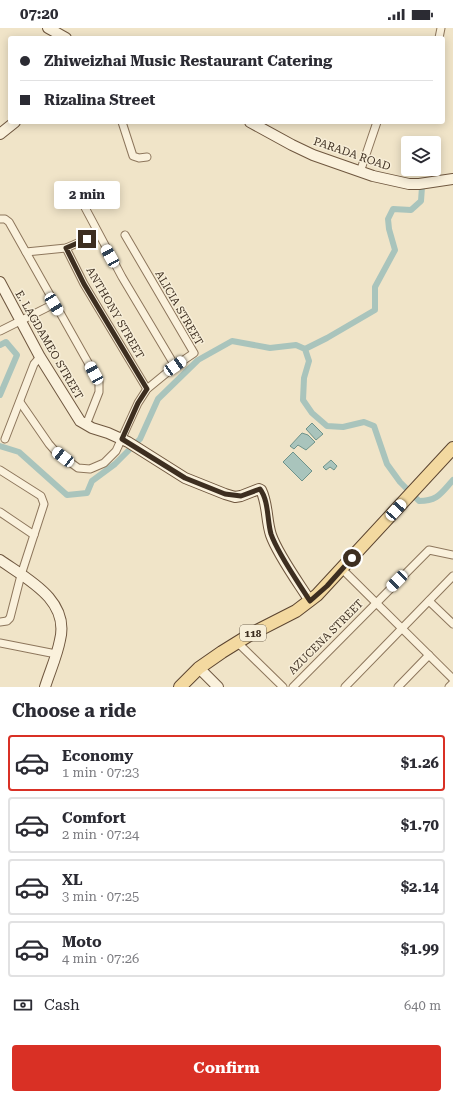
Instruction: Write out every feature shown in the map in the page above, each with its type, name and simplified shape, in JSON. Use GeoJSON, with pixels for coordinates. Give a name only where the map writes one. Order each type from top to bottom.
{"type":"FeatureCollection","features":[{"type":"Feature","properties":{"kind":"main road","name":"118"},"geometry":{"type":"LineString","coordinates":[[180,687],[199,668],[237,642],[296,611],[310,601],[342,569],[453,448]]}},
{"type":"Feature","properties":{"kind":"street"},"geometry":{"type":"LineString","coordinates":[[48,28],[62,36]]}},
{"type":"Feature","properties":{"kind":"street"},"geometry":{"type":"LineString","coordinates":[[0,134],[12,124]]}},
{"type":"Feature","properties":{"kind":"street"},"geometry":{"type":"LineString","coordinates":[[123,124],[133,156],[139,158],[148,156]]}},
{"type":"Feature","properties":{"kind":"street","name":"PARADA ROAD"},"geometry":{"type":"LineString","coordinates":[[254,124],[292,145],[331,162],[360,172],[408,184],[419,184],[453,179]]}},
{"type":"Feature","properties":{"kind":"street"},"geometry":{"type":"LineString","coordinates":[[360,172],[376,124]]}},
{"type":"Feature","properties":{"kind":"street"},"geometry":{"type":"LineString","coordinates":[[80,200],[122,277],[175,366]]}},
{"type":"Feature","properties":{"kind":"street"},"geometry":{"type":"LineString","coordinates":[[2,219],[9,222],[99,382],[99,392],[86,425]]}},
{"type":"Feature","properties":{"kind":"street"},"geometry":{"type":"LineString","coordinates":[[26,252],[66,248],[98,234]]}},
{"type":"Feature","properties":{"kind":"street","name":"ALICIA STREET"},"geometry":{"type":"LineString","coordinates":[[20,402],[56,452],[78,468],[90,469],[104,463],[125,440],[138,403],[147,389],[175,366],[194,353],[125,235]]}},
{"type":"Feature","properties":{"kind":"street","name":"ANTHONY STREET"},"geometry":{"type":"LineString","coordinates":[[66,248],[84,284],[147,389]]}},
{"type":"Feature","properties":{"kind":"street","name":"E. LAGDAMEO STREET"},"geometry":{"type":"LineString","coordinates":[[0,282],[40,357],[76,416],[86,425],[125,440],[185,478],[225,494],[241,496],[260,489],[265,500],[272,535],[289,568],[310,601]]}},
{"type":"Feature","properties":{"kind":"street"},"geometry":{"type":"LineString","coordinates":[[0,331],[54,304]]}},
{"type":"Feature","properties":{"kind":"street"},"geometry":{"type":"LineString","coordinates":[[5,439],[34,364],[40,357]]}},
{"type":"Feature","properties":{"kind":"street"},"geometry":{"type":"LineString","coordinates":[[0,470],[41,496],[44,504],[21,575],[10,618],[7,621],[0,622]]}},
{"type":"Feature","properties":{"kind":"street"},"geometry":{"type":"LineString","coordinates":[[0,512],[34,535]]}},
{"type":"Feature","properties":{"kind":"street","name":"AZUCENA STREET"},"geometry":{"type":"LineString","coordinates":[[292,687],[429,550],[453,555]]}},
{"type":"Feature","properties":{"kind":"street"},"geometry":{"type":"LineString","coordinates":[[0,560],[38,586],[58,609],[62,621],[61,639],[45,687]]}},
{"type":"Feature","properties":{"kind":"street"},"geometry":{"type":"LineString","coordinates":[[342,569],[453,680]]}},
{"type":"Feature","properties":{"kind":"street"},"geometry":{"type":"LineString","coordinates":[[345,687],[453,576]]}},
{"type":"Feature","properties":{"kind":"street"},"geometry":{"type":"LineString","coordinates":[[429,601],[453,624]]}},
{"type":"Feature","properties":{"kind":"street"},"geometry":{"type":"LineString","coordinates":[[237,642],[283,687]]}},
{"type":"Feature","properties":{"kind":"street"},"geometry":{"type":"LineString","coordinates":[[0,643],[56,654]]}},
{"type":"Feature","properties":{"kind":"street"},"geometry":{"type":"LineString","coordinates":[[398,687],[429,655]]}},
{"type":"Feature","properties":{"kind":"street"},"geometry":{"type":"LineString","coordinates":[[199,668],[218,687]]}},
{"type":"Feature","properties":{"kind":"street"},"geometry":{"type":"LineString","coordinates":[[449,687],[453,683]]}},
{"type":"Feature","properties":{"kind":"water"},"geometry":{"type":"Polygon","coordinates":[[[312,423],[323,434],[316,440],[306,429],[312,423]]]}},
{"type":"Feature","properties":{"kind":"water"},"geometry":{"type":"Polygon","coordinates":[[[302,433],[308,435],[315,442],[306,450],[298,445],[294,449],[290,446],[302,433]]]}},
{"type":"Feature","properties":{"kind":"water"},"geometry":{"type":"Polygon","coordinates":[[[293,452],[312,471],[302,481],[283,462],[293,452]]]}},
{"type":"Feature","properties":{"kind":"water"},"geometry":{"type":"Polygon","coordinates":[[[331,460],[337,466],[334,470],[330,467],[326,470],[323,467],[331,460]]]}},
{"type":"Feature","properties":{"kind":"waterway"},"geometry":{"type":"LineString","coordinates":[[305,349],[375,310],[375,287],[395,250],[389,229],[388,219],[393,209],[411,210],[421,201],[422,187]]}},
{"type":"Feature","properties":{"kind":"waterway"},"geometry":{"type":"LineString","coordinates":[[0,446],[19,452],[67,495],[87,493],[92,481],[115,464],[140,439],[158,399],[198,360],[232,341],[270,348],[296,345],[305,349],[309,361],[304,378],[303,400],[312,413],[327,426],[343,427],[364,422],[374,426],[387,464],[400,482],[419,501],[431,500],[435,498],[453,480]]}},
{"type":"Feature","properties":{"kind":"waterway"},"geometry":{"type":"LineString","coordinates":[[0,345],[6,342],[17,355],[0,395]]}},
{"type":"Feature","properties":{"kind":"route"},"geometry":{"type":"LineString","coordinates":[[87,239],[66,248],[84,284],[147,389],[138,403],[122,439],[185,478],[216,491],[235,497],[246,495],[260,489],[265,500],[272,535],[289,568],[310,601],[327,586],[352,558]]}}]}
